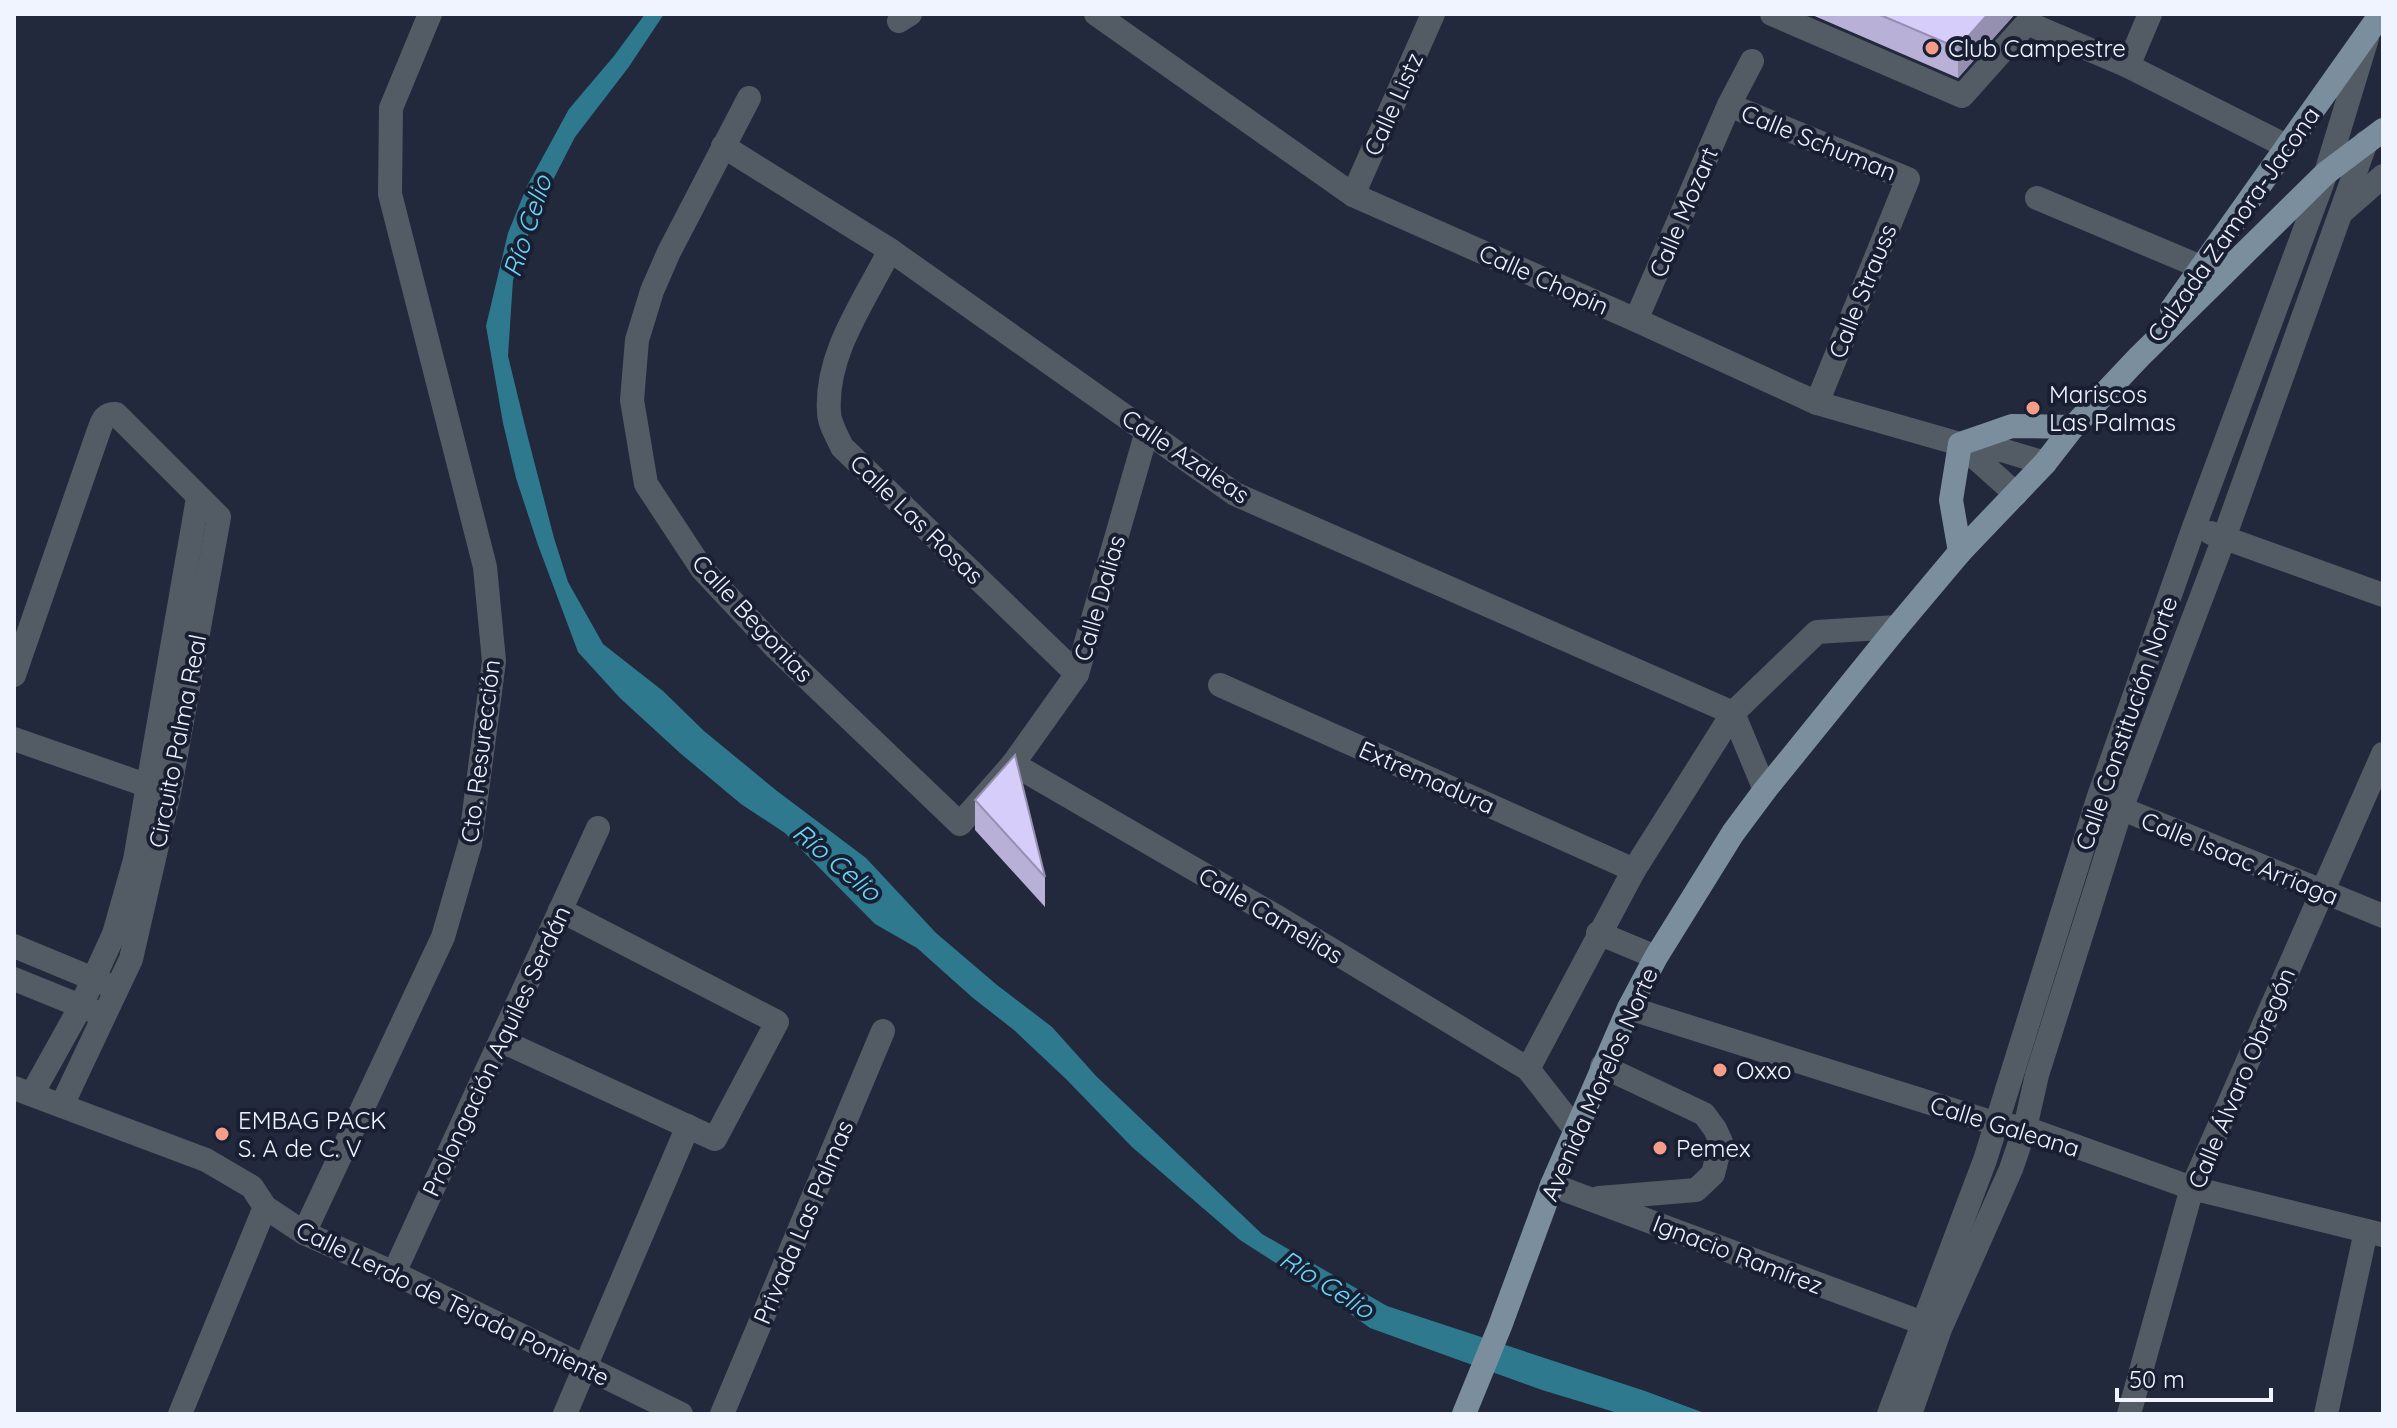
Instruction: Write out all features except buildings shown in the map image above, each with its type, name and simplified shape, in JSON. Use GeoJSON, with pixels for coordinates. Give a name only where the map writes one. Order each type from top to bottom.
{"type":"FeatureCollection","features":[{"type":"Feature","properties":{"kind":"main road","name":"Calzada Zamora-Jacona"},"geometry":{"type":"LineString","coordinates":[[2139,357],[2286,146],[2376,27]]}},
{"type":"Feature","properties":{"kind":"main road","name":"Calzada Zamora-Jacona"},"geometry":{"type":"LineString","coordinates":[[2139,357],[2326,173],[2374,136]]}},
{"type":"Feature","properties":{"kind":"main road","name":"Avenida Morelos Norte"},"geometry":{"type":"LineString","coordinates":[[1464,1414],[1552,1185],[1602,1066],[1656,957],[1733,833],[1960,552],[2045,463],[2073,427],[2139,357]]}},
{"type":"Feature","properties":{"kind":"main road"},"geometry":{"type":"LineString","coordinates":[[1960,552],[1951,500],[1960,444],[2012,426],[2073,427]]}},
{"type":"Feature","properties":{"kind":"street","name":"Cto. Resurección"},"geometry":{"type":"LineString","coordinates":[[304,1233],[443,937],[470,844],[494,661],[485,567],[390,194],[391,108],[430,14]]}},
{"type":"Feature","properties":{"kind":"street","name":"Calle Chopin"},"geometry":{"type":"LineString","coordinates":[[1096,14],[1353,195],[1817,403],[1960,444],[2016,494]]}},
{"type":"Feature","properties":{"kind":"street","name":"Calle Listz"},"geometry":{"type":"LineString","coordinates":[[1353,195],[1433,14]]}},
{"type":"Feature","properties":{"kind":"street"},"geometry":{"type":"LineString","coordinates":[[1772,14],[1962,96],[2027,23],[2128,66],[2286,146]]}},
{"type":"Feature","properties":{"kind":"street"},"geometry":{"type":"LineString","coordinates":[[2128,66],[2150,14]]}},
{"type":"Feature","properties":{"kind":"street","name":"Calle Constitución Norte"},"geometry":{"type":"LineString","coordinates":[[1910,1414],[1932,1326],[2098,799],[2194,527],[2326,173],[2376,27]]}},
{"type":"Feature","properties":{"kind":"street","name":"Calle Mozart"},"geometry":{"type":"LineString","coordinates":[[1636,320],[1729,105],[1752,61]]}},
{"type":"Feature","properties":{"kind":"street","name":"Calle Begonias"},"geometry":{"type":"LineString","coordinates":[[749,98],[669,252],[652,291],[637,340],[632,400],[646,484],[702,569],[775,647],[960,824]]}},
{"type":"Feature","properties":{"kind":"street","name":"Calle Schuman"},"geometry":{"type":"LineString","coordinates":[[1729,105],[1908,179]]}},
{"type":"Feature","properties":{"kind":"street","name":"Calle Constitución Norte"},"geometry":{"type":"LineString","coordinates":[[1889,1414],[2011,1169],[2025,1128],[2037,1075],[2121,809],[2224,538],[2341,212],[2374,136]]}},
{"type":"Feature","properties":{"kind":"street","name":"Calle Azaleas"},"geometry":{"type":"LineString","coordinates":[[723,146],[890,250],[1235,494],[1733,713]]}},
{"type":"Feature","properties":{"kind":"street","name":"Calle Strauss"},"geometry":{"type":"LineString","coordinates":[[1817,403],[1908,179]]}},
{"type":"Feature","properties":{"kind":"street"},"geometry":{"type":"LineString","coordinates":[[2308,216],[2341,212],[2382,179]]}},
{"type":"Feature","properties":{"kind":"street"},"geometry":{"type":"LineString","coordinates":[[2037,198],[2201,267]]}},
{"type":"Feature","properties":{"kind":"street","name":"Calle Las Rosas"},"geometry":{"type":"LineString","coordinates":[[890,250],[835,356],[828,415],[842,447],[1077,674]]}},
{"type":"Feature","properties":{"kind":"street","name":"Circuito Palma Real"},"geometry":{"type":"LineString","coordinates":[[14,675],[105,417],[109,413],[116,414],[198,498],[159,790],[131,959],[62,1105]]}},
{"type":"Feature","properties":{"kind":"street","name":"Calle Dalias"},"geometry":{"type":"LineString","coordinates":[[960,824],[1013,764],[1077,674],[1147,431]]}},
{"type":"Feature","properties":{"kind":"street"},"geometry":{"type":"LineString","coordinates":[[1960,444],[2005,451],[2045,463]]}},
{"type":"Feature","properties":{"kind":"street"},"geometry":{"type":"LineString","coordinates":[[2194,527],[2383,595]]}},
{"type":"Feature","properties":{"kind":"street"},"geometry":{"type":"LineString","coordinates":[[1575,1129],[1528,1069],[1634,870],[1733,713],[1817,632],[1897,627]]}},
{"type":"Feature","properties":{"kind":"street","name":"Extremadura"},"geometry":{"type":"LineString","coordinates":[[1220,685],[1634,870]]}},
{"type":"Feature","properties":{"kind":"street"},"geometry":{"type":"LineString","coordinates":[[1733,713],[1765,790]]}},
{"type":"Feature","properties":{"kind":"street"},"geometry":{"type":"LineString","coordinates":[[14,739],[159,790]]}},
{"type":"Feature","properties":{"kind":"street","name":"Calle Álvaro Obregón"},"geometry":{"type":"LineString","coordinates":[[2129,1414],[2192,1188],[2383,754]]}},
{"type":"Feature","properties":{"kind":"street","name":"Calle Camelias"},"geometry":{"type":"LineString","coordinates":[[1013,764],[1277,917],[1528,1069]]}},
{"type":"Feature","properties":{"kind":"street","name":"Circuito Palma Real"},"geometry":{"type":"LineString","coordinates":[[23,1091],[81,1006],[114,934],[159,790]]}},
{"type":"Feature","properties":{"kind":"street","name":"Calle Isaac Arriaga"},"geometry":{"type":"LineString","coordinates":[[2098,799],[2383,916]]}},
{"type":"Feature","properties":{"kind":"street","name":"Prolongación Aquiles Serdán"},"geometry":{"type":"LineString","coordinates":[[394,1273],[598,828]]}},
{"type":"Feature","properties":{"kind":"street"},"geometry":{"type":"LineString","coordinates":[[502,1041],[715,1139],[777,1022],[560,910]]}},
{"type":"Feature","properties":{"kind":"street"},"geometry":{"type":"LineString","coordinates":[[1598,933],[1656,957]]}},
{"type":"Feature","properties":{"kind":"street"},"geometry":{"type":"LineString","coordinates":[[14,946],[117,989]]}},
{"type":"Feature","properties":{"kind":"street"},"geometry":{"type":"LineString","coordinates":[[14,979],[105,1016]]}},
{"type":"Feature","properties":{"kind":"street","name":"Calle Galeana"},"geometry":{"type":"LineString","coordinates":[[1629,1008],[1997,1124],[2025,1128],[2192,1188],[2374,1233]]}},
{"type":"Feature","properties":{"kind":"street","name":"Privada Las Palmas"},"geometry":{"type":"LineString","coordinates":[[722,1414],[883,1031]]}},
{"type":"Feature","properties":{"kind":"street"},"geometry":{"type":"LineString","coordinates":[[1593,1199],[1696,1190],[1713,1174],[1721,1142],[1704,1114],[1602,1066]]}},
{"type":"Feature","properties":{"kind":"street","name":"Calle Lerdo de Tejada Poniente"},"geometry":{"type":"LineString","coordinates":[[23,1091],[206,1160],[252,1187],[265,1207],[304,1233],[394,1273],[681,1414]]}},
{"type":"Feature","properties":{"kind":"street"},"geometry":{"type":"LineString","coordinates":[[565,1414],[688,1126]]}},
{"type":"Feature","properties":{"kind":"street","name":"Ignacio Ramírez"},"geometry":{"type":"LineString","coordinates":[[1552,1185],[1932,1326]]}},
{"type":"Feature","properties":{"kind":"street"},"geometry":{"type":"LineString","coordinates":[[180,1414],[265,1207]]}},
{"type":"Feature","properties":{"kind":"street"},"geometry":{"type":"LineString","coordinates":[[2326,1414],[2374,1233]]}},
{"type":"Feature","properties":{"kind":"water","name":"Río Celio"},"geometry":{"type":"Polygon","coordinates":[[[645,14],[664,14],[628,68],[575,137],[535,215],[513,280],[508,356],[527,434],[568,582],[603,644],[663,691],[704,731],[777,791],[866,858],[936,933],[1052,1027],[1096,1076],[1262,1234],[1387,1306],[1707,1414],[1621,1414],[1542,1390],[1370,1328],[1240,1240],[1132,1147],[1014,1030],[917,948],[875,924],[785,833],[741,804],[680,753],[620,698],[578,652],[516,478],[486,326],[508,233],[527,186],[569,109],[645,14]]]}},
{"type":"Feature","properties":{"kind":"place","name":"Club Campestre"},"geometry":{"type":"Point","coordinates":[1932,48]}},
{"type":"Feature","properties":{"kind":"place","name":"Mariscos Las Palmas"},"geometry":{"type":"Point","coordinates":[2033,408]}},
{"type":"Feature","properties":{"kind":"place","name":"Oxxo"},"geometry":{"type":"Point","coordinates":[1720,1070]}},
{"type":"Feature","properties":{"kind":"place","name":"EMBAG PACK S. A de C. V"},"geometry":{"type":"Point","coordinates":[222,1134]}},
{"type":"Feature","properties":{"kind":"place","name":"Pemex"},"geometry":{"type":"Point","coordinates":[1660,1148]}}]}
